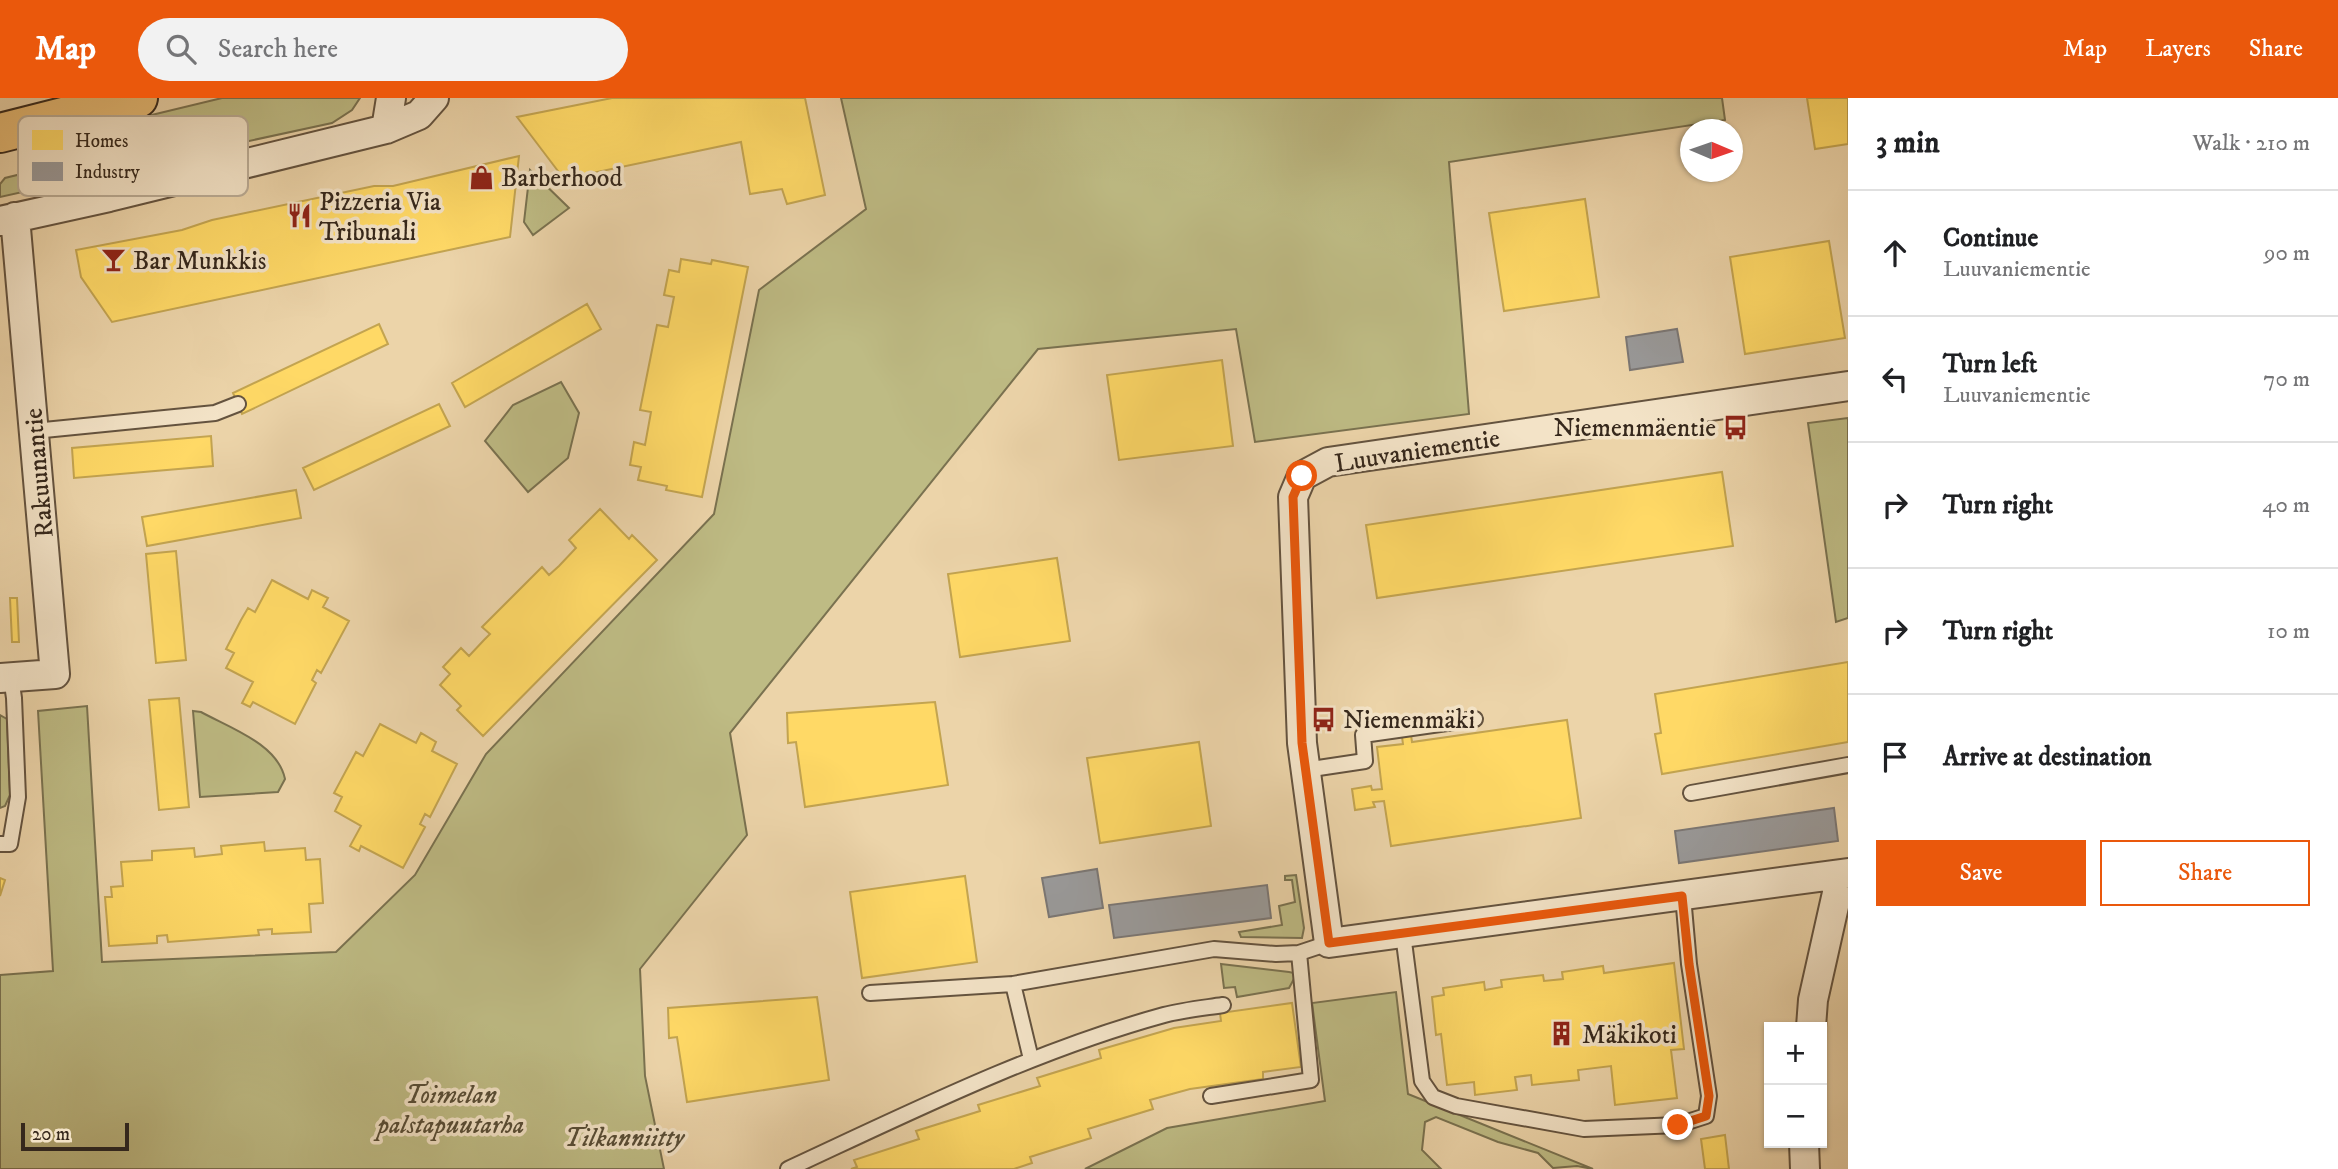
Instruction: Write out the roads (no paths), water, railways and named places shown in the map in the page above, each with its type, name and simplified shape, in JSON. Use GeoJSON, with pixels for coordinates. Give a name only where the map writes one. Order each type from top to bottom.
{"type":"FeatureCollection","features":[{"type":"Feature","properties":{"kind":"main road"},"geometry":{"type":"LineString","coordinates":[[67,116],[138,98]]}},
{"type":"Feature","properties":{"kind":"main road"},"geometry":{"type":"LineString","coordinates":[[0,133],[18,128]]}},
{"type":"Feature","properties":{"kind":"street"},"geometry":{"type":"LineString","coordinates":[[386,129],[391,98]]}},
{"type":"Feature","properties":{"kind":"street"},"geometry":{"type":"LineString","coordinates":[[248,163],[386,129],[419,115],[434,98]]}},
{"type":"Feature","properties":{"kind":"street"},"geometry":{"type":"LineString","coordinates":[[8,219],[112,196]]}},
{"type":"Feature","properties":{"kind":"street","name":"Rakuunantie"},"geometry":{"type":"LineString","coordinates":[[5,678],[55,674],[34,431],[8,219]]}},
{"type":"Feature","properties":{"kind":"street","name":"Luuvaniementie"},"geometry":{"type":"LineString","coordinates":[[1329,943],[1305,770],[1293,497],[1302,476],[1328,462],[1848,386]]}},
{"type":"Feature","properties":{"kind":"street"},"geometry":{"type":"LineString","coordinates":[[1329,943],[1845,874],[1813,1000],[1811,1022]]}},
{"type":"Feature","properties":{"kind":"street"},"geometry":{"type":"LineString","coordinates":[[1804,1148],[1805,1169]]}},
{"type":"Feature","properties":{"kind":"lane"},"geometry":{"type":"LineString","coordinates":[[34,431],[215,413],[237,404]]}},
{"type":"Feature","properties":{"kind":"lane"},"geometry":{"type":"LineString","coordinates":[[0,844],[10,844],[18,797],[14,698],[5,678]]}},
{"type":"Feature","properties":{"kind":"lane"},"geometry":{"type":"LineString","coordinates":[[1305,770],[1365,761],[1363,735],[1475,719]]}},
{"type":"Feature","properties":{"kind":"lane"},"geometry":{"type":"LineString","coordinates":[[1691,793],[1848,765]]}},
{"type":"Feature","properties":{"kind":"lane"},"geometry":{"type":"LineString","coordinates":[[1403,934],[1422,1081],[1433,1097],[1456,1106],[1584,1129],[1678,1125],[1706,1116],[1709,1096],[1689,964],[1682,896]]}},
{"type":"Feature","properties":{"kind":"lane"},"geometry":{"type":"LineString","coordinates":[[870,993],[1013,984],[1214,949],[1299,953],[1329,943]]}},
{"type":"Feature","properties":{"kind":"lane"},"geometry":{"type":"LineString","coordinates":[[1211,1096],[1311,1080],[1299,953]]}},
{"type":"Feature","properties":{"kind":"lane"},"geometry":{"type":"LineString","coordinates":[[1013,984],[1031,1059]]}},
{"type":"Feature","properties":{"kind":"lane"},"geometry":{"type":"LineString","coordinates":[[788,1169],[965,1086],[1031,1059],[1166,1014],[1223,1005]]}},
{"type":"Feature","properties":{"kind":"place","name":"Barberhood"},"geometry":{"type":"Point","coordinates":[481,177]}},
{"type":"Feature","properties":{"kind":"place","name":"Pizzeria Via Tribunali"},"geometry":{"type":"Point","coordinates":[299,216]}},
{"type":"Feature","properties":{"kind":"place","name":"Bar Munkkis"},"geometry":{"type":"Point","coordinates":[113,260]}},
{"type":"Feature","properties":{"kind":"place","name":"Niemenmäentie"},"geometry":{"type":"Point","coordinates":[1736,427]}},
{"type":"Feature","properties":{"kind":"place","name":"Niemenmäki"},"geometry":{"type":"Point","coordinates":[1323,719]}},
{"type":"Feature","properties":{"kind":"place","name":"Mäkikoti"},"geometry":{"type":"Point","coordinates":[1562,1034]}},
{"type":"Feature","properties":{"kind":"park label","name":"Toimelan palstapuutarha"},"geometry":{"type":"Point","coordinates":[451,1109]}},
{"type":"Feature","properties":{"kind":"park label","name":"Tilkanniitty"},"geometry":{"type":"Point","coordinates":[624,1137]}}]}
